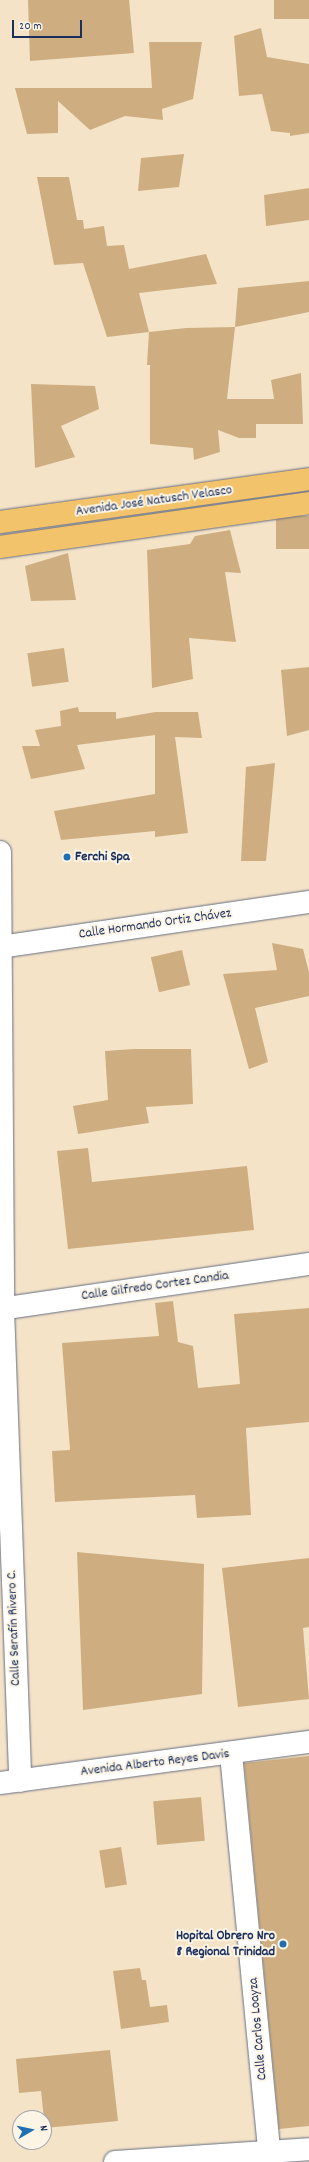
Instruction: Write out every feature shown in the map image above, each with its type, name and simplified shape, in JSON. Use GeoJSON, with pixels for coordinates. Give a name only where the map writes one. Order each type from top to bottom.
{"type":"FeatureCollection","features":[{"type":"Feature","properties":{"kind":"main road","name":"Avenida José Natusch Velasco"},"geometry":{"type":"LineString","coordinates":[[0,522],[309,479]]}},
{"type":"Feature","properties":{"kind":"main road","name":"Avenida José Natusch Velasco"},"geometry":{"type":"LineString","coordinates":[[0,547],[309,503]]}},
{"type":"Feature","properties":{"kind":"street","name":"Calle Serafín Rivero C."},"geometry":{"type":"LineString","coordinates":[[0,852],[1,1309],[10,1782]]}},
{"type":"Feature","properties":{"kind":"street","name":"Calle Hormando Ortiz Chávez"},"geometry":{"type":"LineString","coordinates":[[0,947],[309,902]]}},
{"type":"Feature","properties":{"kind":"street","name":"Calle Gilfredo Cortez Candia"},"geometry":{"type":"LineString","coordinates":[[1,1309],[309,1264]]}},
{"type":"Feature","properties":{"kind":"street","name":"Avenida Alberto Reyes Davis"},"geometry":{"type":"LineString","coordinates":[[10,1782],[231,1754],[309,1742]]}},
{"type":"Feature","properties":{"kind":"street","name":"Calle Carlos Loayza"},"geometry":{"type":"LineString","coordinates":[[231,1754],[270,2157]]}},
{"type":"Feature","properties":{"kind":"street"},"geometry":{"type":"LineString","coordinates":[[115,2162],[270,2157],[309,2149]]}},
{"type":"Feature","properties":{"kind":"building"},"geometry":{"type":"Polygon","coordinates":[[[28,0],[129,0],[134,53],[30,61],[28,0]]]}},
{"type":"Feature","properties":{"kind":"building"},"geometry":{"type":"Polygon","coordinates":[[[274,0],[309,0],[309,19],[274,19],[274,0]]]}},
{"type":"Feature","properties":{"kind":"building"},"geometry":{"type":"Polygon","coordinates":[[[261,28],[267,57],[309,64],[309,133],[290,136],[290,133],[271,131],[262,94],[239,96],[234,36],[261,28]]]}},
{"type":"Feature","properties":{"kind":"building"},"geometry":{"type":"Polygon","coordinates":[[[149,42],[202,42],[193,99],[162,109],[163,120],[125,116],[90,130],[58,101],[58,133],[27,134],[15,88],[152,88],[149,42]]]}},
{"type":"Feature","properties":{"kind":"building"},"geometry":{"type":"Polygon","coordinates":[[[184,154],[179,187],[138,191],[141,158],[184,154]]]}},
{"type":"Feature","properties":{"kind":"building"},"geometry":{"type":"Polygon","coordinates":[[[37,177],[69,177],[77,220],[83,220],[84,229],[104,226],[107,246],[124,245],[129,269],[206,254],[217,284],[139,293],[149,332],[107,337],[83,263],[54,265],[37,177]]]}},
{"type":"Feature","properties":{"kind":"building"},"geometry":{"type":"Polygon","coordinates":[[[309,188],[309,220],[266,226],[264,195],[309,188]]]}},
{"type":"Feature","properties":{"kind":"building"},"geometry":{"type":"Polygon","coordinates":[[[309,281],[309,312],[235,327],[238,288],[309,281]]]}},
{"type":"Feature","properties":{"kind":"building"},"geometry":{"type":"Polygon","coordinates":[[[235,327],[227,399],[274,399],[271,380],[301,373],[303,424],[256,424],[256,438],[239,438],[218,430],[220,452],[194,460],[193,448],[150,444],[150,365],[147,365],[149,332],[186,328],[235,327]]]}},
{"type":"Feature","properties":{"kind":"building"},"geometry":{"type":"Polygon","coordinates":[[[31,384],[95,386],[99,409],[61,426],[75,457],[35,468],[31,384]]]}},
{"type":"Feature","properties":{"kind":"building"},"geometry":{"type":"Polygon","coordinates":[[[276,516],[309,516],[309,549],[276,549],[276,516]]]}},
{"type":"Feature","properties":{"kind":"building"},"geometry":{"type":"Polygon","coordinates":[[[230,530],[241,573],[225,572],[236,642],[189,638],[193,679],[152,688],[147,550],[190,544],[195,536],[230,530]]]}},
{"type":"Feature","properties":{"kind":"building"},"geometry":{"type":"Polygon","coordinates":[[[68,553],[76,600],[31,601],[25,566],[68,553]]]}},
{"type":"Feature","properties":{"kind":"building"},"geometry":{"type":"Polygon","coordinates":[[[64,648],[69,682],[32,687],[27,653],[64,648]]]}},
{"type":"Feature","properties":{"kind":"building"},"geometry":{"type":"Polygon","coordinates":[[[309,667],[309,730],[287,736],[281,670],[309,667]]]}},
{"type":"Feature","properties":{"kind":"building"},"geometry":{"type":"Polygon","coordinates":[[[78,707],[79,712],[116,712],[116,719],[155,712],[198,712],[202,738],[175,737],[188,833],[155,837],[155,831],[61,840],[54,811],[155,794],[155,735],[77,745],[85,769],[31,779],[22,746],[40,746],[35,730],[61,726],[60,711],[78,707]]]}},
{"type":"Feature","properties":{"kind":"building"},"geometry":{"type":"Polygon","coordinates":[[[275,763],[266,861],[241,861],[246,767],[275,763]]]}},
{"type":"Feature","properties":{"kind":"building"},"geometry":{"type":"Polygon","coordinates":[[[272,943],[303,949],[309,972],[309,996],[255,1008],[268,1062],[249,1069],[223,974],[277,970],[272,943]]]}},
{"type":"Feature","properties":{"kind":"building"},"geometry":{"type":"Polygon","coordinates":[[[182,950],[190,985],[159,992],[151,957],[182,950]]]}},
{"type":"Feature","properties":{"kind":"building"},"geometry":{"type":"Polygon","coordinates":[[[134,1049],[191,1049],[193,1104],[146,1107],[149,1123],[78,1134],[73,1106],[108,1100],[105,1051],[134,1049]]]}},
{"type":"Feature","properties":{"kind":"building"},"geometry":{"type":"Polygon","coordinates":[[[88,1148],[92,1182],[247,1166],[254,1230],[68,1249],[57,1151],[88,1148]]]}},
{"type":"Feature","properties":{"kind":"building"},"geometry":{"type":"Polygon","coordinates":[[[173,1301],[178,1342],[193,1346],[198,1388],[240,1384],[234,1314],[309,1308],[309,1422],[246,1428],[251,1515],[197,1518],[195,1495],[55,1502],[52,1451],[70,1450],[62,1343],[159,1336],[155,1303],[173,1301]]]}},
{"type":"Feature","properties":{"kind":"building"},"geometry":{"type":"Polygon","coordinates":[[[77,1552],[204,1564],[202,1694],[83,1710],[77,1552]]]}},
{"type":"Feature","properties":{"kind":"building"},"geometry":{"type":"Polygon","coordinates":[[[309,1558],[309,1627],[303,1628],[309,1699],[238,1707],[222,1568],[309,1558]]]}},
{"type":"Feature","properties":{"kind":"building","name":"Hopital Obrero Nro 8 Regional Trinidad"},"geometry":{"type":"Polygon","coordinates":[[[309,1756],[309,2126],[279,2129],[244,1763],[309,1756]]]}},
{"type":"Feature","properties":{"kind":"building"},"geometry":{"type":"Polygon","coordinates":[[[201,1797],[205,1841],[157,1845],[153,1801],[201,1797]]]}},
{"type":"Feature","properties":{"kind":"building"},"geometry":{"type":"Polygon","coordinates":[[[121,1847],[127,1885],[105,1888],[99,1850],[121,1847]]]}},
{"type":"Feature","properties":{"kind":"building"},"geometry":{"type":"Polygon","coordinates":[[[140,1968],[142,1980],[146,1980],[150,2007],[167,2005],[169,2022],[121,2029],[113,1971],[140,1968]]]}},
{"type":"Feature","properties":{"kind":"building"},"geometry":{"type":"Polygon","coordinates":[[[110,2050],[118,2121],[52,2127],[52,2110],[43,2110],[41,2091],[19,2093],[16,2059],[110,2050]]]}},
{"type":"Feature","properties":{"kind":"place","name":"Ferchi Spa"},"geometry":{"type":"Point","coordinates":[67,857]}},
{"type":"Feature","properties":{"kind":"place","name":"Hopital Obrero Nro 8 Regional Trinidad"},"geometry":{"type":"Point","coordinates":[283,1944]}}]}
